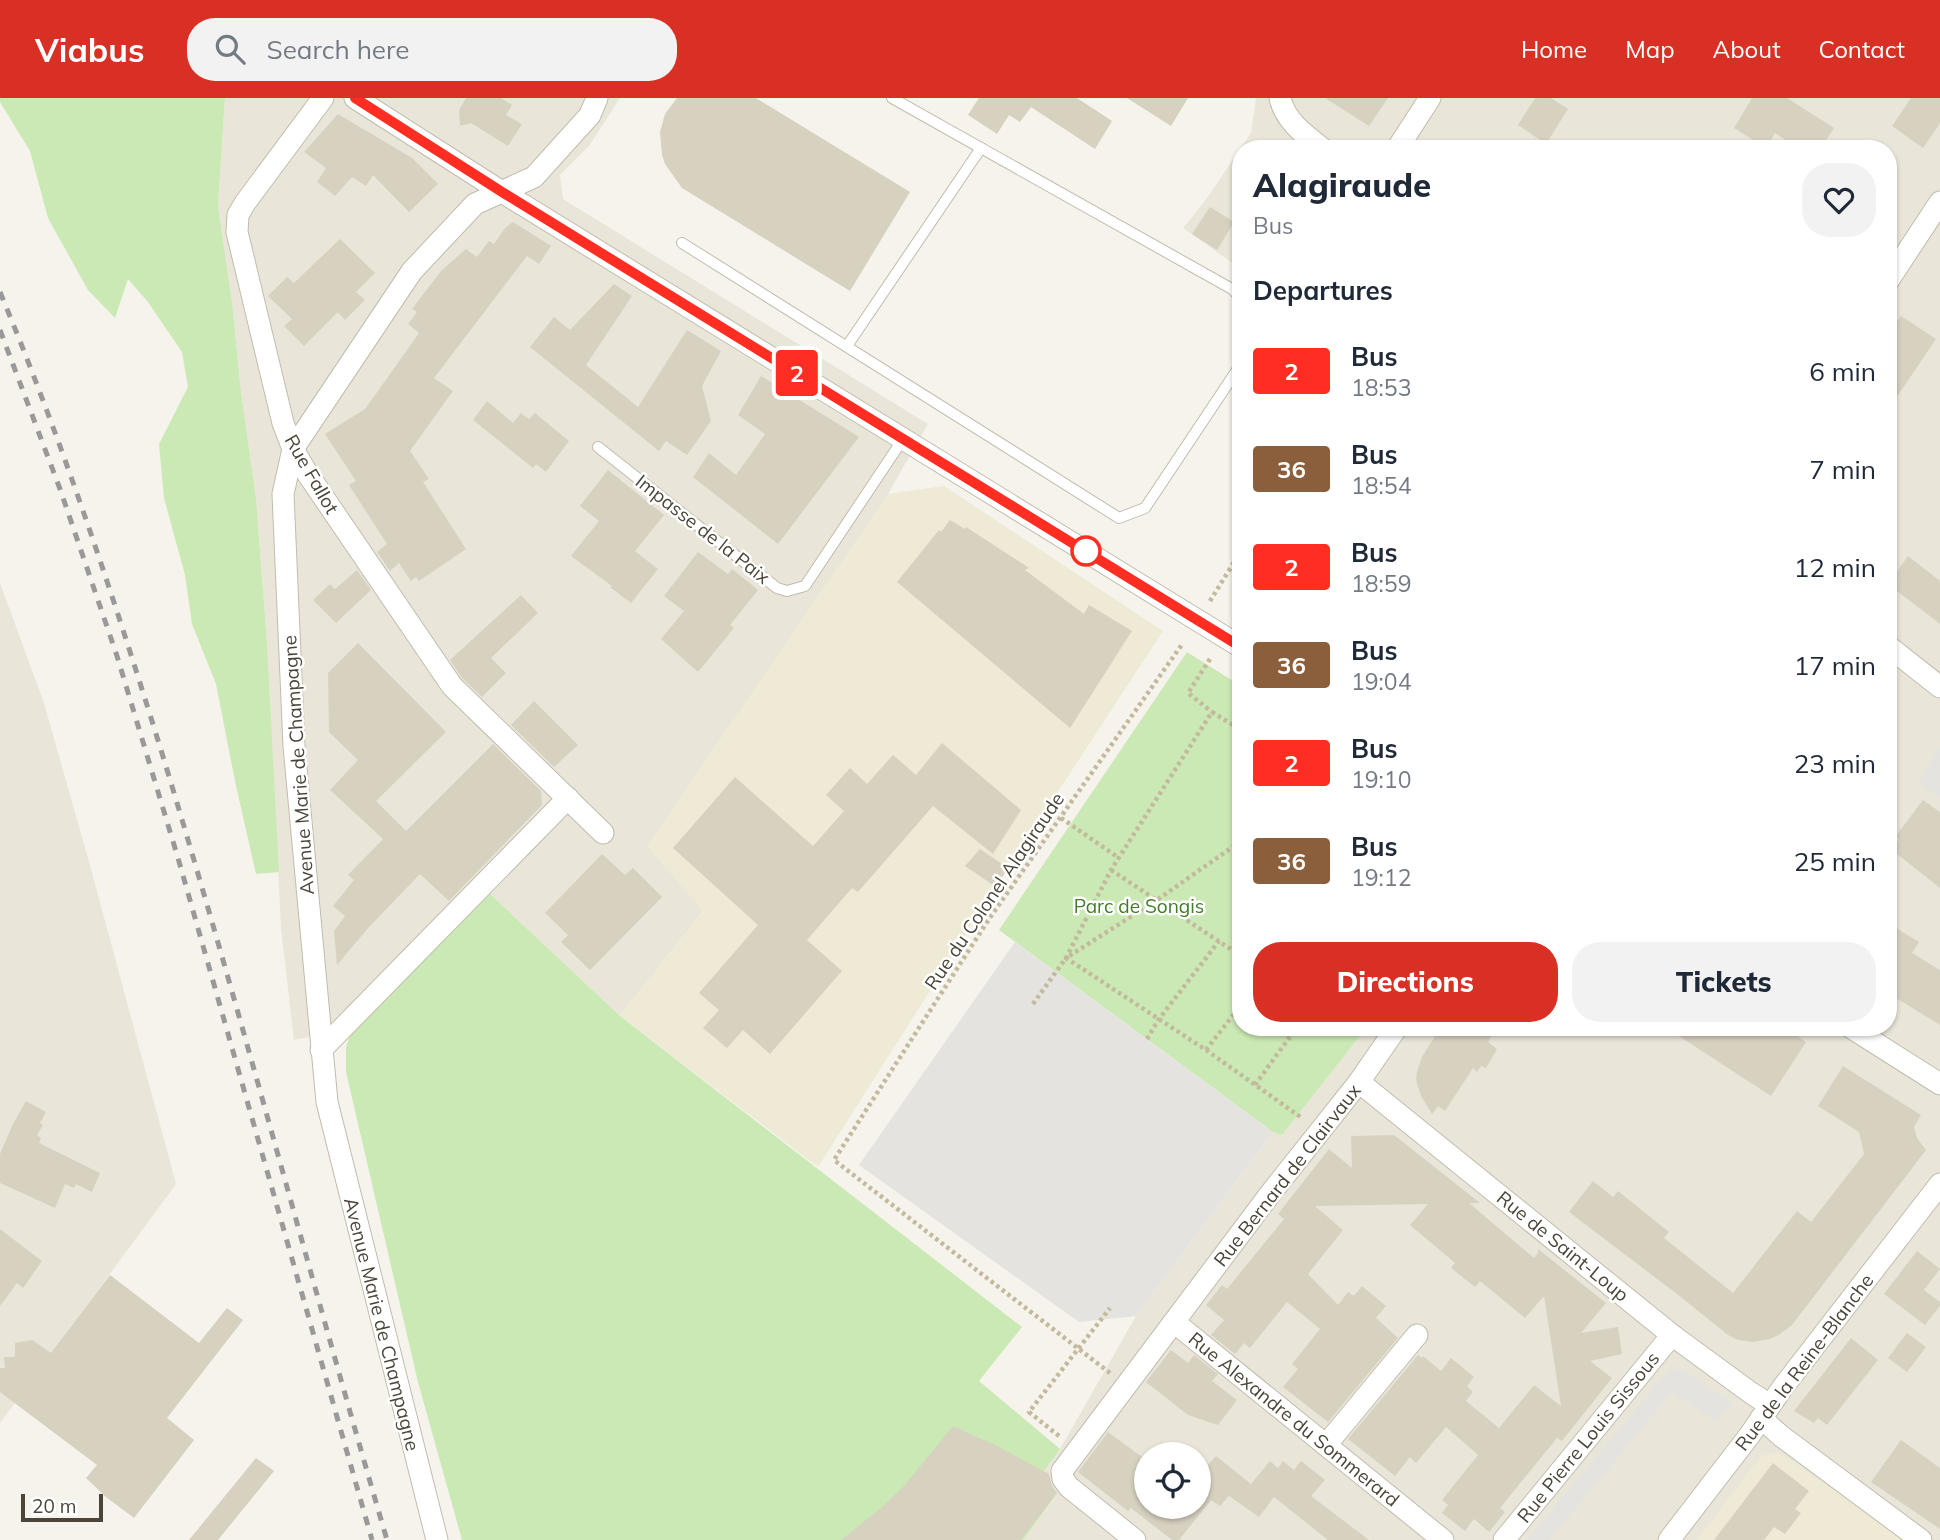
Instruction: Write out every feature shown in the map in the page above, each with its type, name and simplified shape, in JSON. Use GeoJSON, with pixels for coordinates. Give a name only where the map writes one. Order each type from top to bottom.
{"type":"FeatureCollection","features":[{"type":"Feature","properties":{"kind":"street","name":"Rue Fallot"},"geometry":{"type":"LineString","coordinates":[[323,98],[238,215],[237,232],[283,423],[293,449],[307,473],[452,687],[603,834]]}},
{"type":"Feature","properties":{"kind":"street"},"geometry":{"type":"LineString","coordinates":[[355,98],[502,192],[1232,641]]}},
{"type":"Feature","properties":{"kind":"street","name":"Avenue Marie de Champagne"},"geometry":{"type":"LineString","coordinates":[[437,1540],[327,1102],[293,732],[283,494],[293,449],[412,271],[475,204],[534,177],[590,115],[597,98]]}},
{"type":"Feature","properties":{"kind":"street"},"geometry":{"type":"LineString","coordinates":[[1280,98],[1282,108],[1297,128],[1312,140]]}},
{"type":"Feature","properties":{"kind":"street"},"geometry":{"type":"LineString","coordinates":[[1402,140],[1430,98]]}},
{"type":"Feature","properties":{"kind":"street"},"geometry":{"type":"LineString","coordinates":[[1897,267],[1940,202]]}},
{"type":"Feature","properties":{"kind":"street"},"geometry":{"type":"LineString","coordinates":[[1897,653],[1940,687]]}},
{"type":"Feature","properties":{"kind":"street"},"geometry":{"type":"LineString","coordinates":[[321,1050],[568,798]]}},
{"type":"Feature","properties":{"kind":"street","name":"Rue Bernard de Clairvaux"},"geometry":{"type":"LineString","coordinates":[[1174,1321],[1359,1082],[1391,1036]]}},
{"type":"Feature","properties":{"kind":"street"},"geometry":{"type":"LineString","coordinates":[[1864,1036],[1940,1084]]}},
{"type":"Feature","properties":{"kind":"street","name":"Rue de Saint-Loup"},"geometry":{"type":"LineString","coordinates":[[1359,1082],[1672,1335],[1751,1394],[1781,1436],[1921,1540]]}},
{"type":"Feature","properties":{"kind":"street","name":"Rue de la Reine-Blanche"},"geometry":{"type":"LineString","coordinates":[[1668,1540],[1940,1184]]}},
{"type":"Feature","properties":{"kind":"street","name":"Rue Alexandre du Sommerard"},"geometry":{"type":"LineString","coordinates":[[1135,1540],[1069,1487],[1063,1479],[1062,1471],[1174,1321],[1443,1540]]}},
{"type":"Feature","properties":{"kind":"street"},"geometry":{"type":"LineString","coordinates":[[1326,1445],[1417,1335]]}},
{"type":"Feature","properties":{"kind":"street","name":"Rue Pierre Louis Sissous"},"geometry":{"type":"LineString","coordinates":[[1504,1540],[1672,1335]]}},
{"type":"Feature","properties":{"kind":"lane"},"geometry":{"type":"LineString","coordinates":[[892,98],[1232,289]]}},
{"type":"Feature","properties":{"kind":"lane"},"geometry":{"type":"LineString","coordinates":[[847,346],[981,148]]}},
{"type":"Feature","properties":{"kind":"lane"},"geometry":{"type":"LineString","coordinates":[[682,243],[1119,518],[1145,508],[1232,378]]}},
{"type":"Feature","properties":{"kind":"lane","name":"Impasse de la Paix"},"geometry":{"type":"LineString","coordinates":[[598,447],[777,588],[787,591],[804,586],[903,439]]}},
{"type":"Feature","properties":{"kind":"path"},"geometry":{"type":"LineString","coordinates":[[1210,602],[1232,566]]}},
{"type":"Feature","properties":{"kind":"path","name":"Rue du Colonel Alagiraude"},"geometry":{"type":"LineString","coordinates":[[1079,1348],[834,1160],[989,919],[1183,643]]}},
{"type":"Feature","properties":{"kind":"path"},"geometry":{"type":"LineString","coordinates":[[1210,659],[1188,693],[1232,724]]}},
{"type":"Feature","properties":{"kind":"path"},"geometry":{"type":"LineString","coordinates":[[1033,1004],[1066,958],[1111,870],[1212,712]]}},
{"type":"Feature","properties":{"kind":"path"},"geometry":{"type":"LineString","coordinates":[[1061,818],[1119,858]]}},
{"type":"Feature","properties":{"kind":"path"},"geometry":{"type":"LineString","coordinates":[[1066,958],[1157,900],[1232,847]]}},
{"type":"Feature","properties":{"kind":"path"},"geometry":{"type":"LineString","coordinates":[[1111,870],[1232,950]]}},
{"type":"Feature","properties":{"kind":"path"},"geometry":{"type":"LineString","coordinates":[[1147,1039],[1159,1019],[1219,941]]}},
{"type":"Feature","properties":{"kind":"path"},"geometry":{"type":"LineString","coordinates":[[1066,958],[1206,1050],[1308,1122]]}},
{"type":"Feature","properties":{"kind":"path"},"geometry":{"type":"LineString","coordinates":[[1206,1050],[1232,1017]]}},
{"type":"Feature","properties":{"kind":"path"},"geometry":{"type":"LineString","coordinates":[[1255,1085],[1290,1036]]}},
{"type":"Feature","properties":{"kind":"path"},"geometry":{"type":"LineString","coordinates":[[1069,1444],[1029,1412],[1110,1308]]}},
{"type":"Feature","properties":{"kind":"path"},"geometry":{"type":"LineString","coordinates":[[1079,1348],[1126,1385]]}},
{"type":"Feature","properties":{"kind":"shaded area"},"geometry":{"type":"Polygon","coordinates":[[[225,98],[620,98],[589,146],[560,175],[563,199],[928,424],[888,494],[803,620],[703,911],[620,1016],[487,891],[352,1029],[294,1040],[281,928],[267,643],[256,498],[218,206],[225,98]]]}},
{"type":"Feature","properties":{"kind":"shaded area"},"geometry":{"type":"Polygon","coordinates":[[[1256,98],[1940,98],[1940,1540],[1023,1540],[1054,1499],[1036,1482],[1060,1449],[1136,1316],[1273,1132],[1282,1135],[1360,1036],[1897,1036],[1897,140],[1246,140],[1251,133],[1256,98]]]}},
{"type":"Feature","properties":{"kind":"shaded area"},"geometry":{"type":"Polygon","coordinates":[[[1232,161],[1232,263],[1183,228],[1205,201],[1232,161]]]}},
{"type":"Feature","properties":{"kind":"shaded area"},"geometry":{"type":"Polygon","coordinates":[[[944,486],[1163,631],[818,1167],[620,1016],[703,911],[647,846],[888,494],[944,486]]]}},
{"type":"Feature","properties":{"kind":"shaded area"},"geometry":{"type":"Polygon","coordinates":[[[0,583],[44,703],[176,1184],[0,1423],[0,583]]]}},
{"type":"Feature","properties":{"kind":"shaded area"},"geometry":{"type":"Polygon","coordinates":[[[1940,746],[1940,798],[1919,782],[1940,746]]]}},
{"type":"Feature","properties":{"kind":"shaded area"},"geometry":{"type":"Polygon","coordinates":[[[1015,942],[1273,1132],[1136,1316],[1079,1322],[859,1165],[1015,942]]]}},
{"type":"Feature","properties":{"kind":"shaded area"},"geometry":{"type":"Polygon","coordinates":[[[1682,1369],[1732,1404],[1716,1421],[1672,1392],[1549,1540],[1527,1540],[1668,1371],[1682,1369]]]}},
{"type":"Feature","properties":{"kind":"shaded area"},"geometry":{"type":"Polygon","coordinates":[[[1779,1452],[1906,1540],[1697,1540],[1761,1456],[1779,1452]]]}},
{"type":"Feature","properties":{"kind":"green space"},"geometry":{"type":"Polygon","coordinates":[[[0,98],[225,98],[218,206],[256,498],[279,872],[256,874],[216,684],[192,624],[185,575],[164,498],[159,444],[188,387],[182,352],[148,302],[128,279],[115,318],[88,290],[48,218],[30,151],[0,98]]]}},
{"type":"Feature","properties":{"kind":"green space","name":"Parc de Songis"},"geometry":{"type":"Polygon","coordinates":[[[1187,652],[1232,680],[1232,1036],[1360,1036],[1282,1135],[1273,1132],[999,930],[1187,652]]]}},
{"type":"Feature","properties":{"kind":"green space"},"geometry":{"type":"Polygon","coordinates":[[[487,891],[620,1016],[1022,1327],[979,1381],[1060,1449],[1036,1482],[1054,1498],[1023,1540],[462,1540],[418,1382],[346,1072],[346,1047],[352,1029],[487,891]]]}},
{"type":"Feature","properties":{"kind":"building"},"geometry":{"type":"Polygon","coordinates":[[[466,98],[501,98],[512,105],[506,115],[522,124],[508,146],[471,123],[460,126],[459,110],[466,98]]]}},
{"type":"Feature","properties":{"kind":"building"},"geometry":{"type":"Polygon","coordinates":[[[677,98],[756,98],[910,192],[850,291],[682,188],[665,164],[660,132],[665,114],[677,98]]]}},
{"type":"Feature","properties":{"kind":"building"},"geometry":{"type":"Polygon","coordinates":[[[979,98],[1077,98],[1112,121],[1095,149],[1031,107],[1020,122],[1009,115],[997,134],[968,115],[979,98]]]}},
{"type":"Feature","properties":{"kind":"building"},"geometry":{"type":"Polygon","coordinates":[[[1127,98],[1188,98],[1171,126],[1127,98]]]}},
{"type":"Feature","properties":{"kind":"building"},"geometry":{"type":"Polygon","coordinates":[[[1325,98],[1388,98],[1369,126],[1325,98]]]}},
{"type":"Feature","properties":{"kind":"building"},"geometry":{"type":"Polygon","coordinates":[[[1535,98],[1551,98],[1568,109],[1549,140],[1540,140],[1518,125],[1535,98]]]}},
{"type":"Feature","properties":{"kind":"building"},"geometry":{"type":"Polygon","coordinates":[[[1752,98],[1787,98],[1834,128],[1826,140],[1786,140],[1775,133],[1771,140],[1753,140],[1734,128],[1752,98]]]}},
{"type":"Feature","properties":{"kind":"building"},"geometry":{"type":"Polygon","coordinates":[[[1911,98],[1940,98],[1940,123],[1923,148],[1892,126],[1911,98]]]}},
{"type":"Feature","properties":{"kind":"building"},"geometry":{"type":"Polygon","coordinates":[[[338,114],[412,158],[438,184],[409,212],[373,175],[366,186],[352,177],[335,196],[317,182],[326,168],[304,152],[338,114]]]}},
{"type":"Feature","properties":{"kind":"building"},"geometry":{"type":"Polygon","coordinates":[[[1210,207],[1232,221],[1217,250],[1192,234],[1210,207]]]}},
{"type":"Feature","properties":{"kind":"building"},"geometry":{"type":"Polygon","coordinates":[[[513,222],[551,246],[539,264],[527,256],[434,378],[453,391],[410,451],[429,479],[423,482],[466,549],[419,581],[416,577],[411,581],[399,563],[390,571],[377,552],[387,544],[349,485],[356,481],[325,434],[365,409],[385,381],[419,333],[408,324],[417,312],[412,309],[441,271],[466,249],[477,257],[489,241],[494,244],[513,222]]]}},
{"type":"Feature","properties":{"kind":"building"},"geometry":{"type":"Polygon","coordinates":[[[340,239],[375,273],[356,292],[365,300],[345,320],[338,312],[304,346],[284,326],[292,319],[268,296],[287,277],[294,283],[340,239]]]}},
{"type":"Feature","properties":{"kind":"building"},"geometry":{"type":"Polygon","coordinates":[[[614,284],[632,296],[586,365],[638,407],[687,330],[721,351],[702,386],[711,421],[687,455],[666,441],[659,451],[530,347],[554,317],[570,330],[614,284]]]}},
{"type":"Feature","properties":{"kind":"building"},"geometry":{"type":"Polygon","coordinates":[[[1901,316],[1936,339],[1897,397],[1897,322],[1901,316]]]}},
{"type":"Feature","properties":{"kind":"building"},"geometry":{"type":"Polygon","coordinates":[[[761,376],[859,437],[778,544],[693,477],[709,453],[736,475],[765,434],[738,415],[761,376]]]}},
{"type":"Feature","properties":{"kind":"building"},"geometry":{"type":"Polygon","coordinates":[[[487,401],[513,423],[521,413],[529,419],[535,413],[569,441],[546,472],[536,464],[533,468],[473,420],[487,401]]]}},
{"type":"Feature","properties":{"kind":"building"},"geometry":{"type":"Polygon","coordinates":[[[608,470],[664,515],[635,551],[658,569],[631,603],[571,556],[599,521],[580,506],[608,470]]]}},
{"type":"Feature","properties":{"kind":"building"},"geometry":{"type":"Polygon","coordinates":[[[950,520],[965,529],[966,527],[1029,568],[1025,570],[1084,614],[1089,605],[1132,631],[1070,728],[897,582],[950,520]]]}},
{"type":"Feature","properties":{"kind":"building"},"geometry":{"type":"Polygon","coordinates":[[[698,552],[728,574],[732,569],[758,590],[730,625],[734,628],[698,672],[661,639],[684,611],[664,596],[698,552]]]}},
{"type":"Feature","properties":{"kind":"building"},"geometry":{"type":"Polygon","coordinates":[[[1908,556],[1940,581],[1940,624],[1897,591],[1897,571],[1908,556]]]}},
{"type":"Feature","properties":{"kind":"building"},"geometry":{"type":"Polygon","coordinates":[[[357,570],[371,590],[336,623],[313,600],[330,584],[335,589],[357,570]]]}},
{"type":"Feature","properties":{"kind":"building"},"geometry":{"type":"Polygon","coordinates":[[[521,595],[538,613],[491,658],[506,673],[482,697],[462,678],[450,660],[521,595]]]}},
{"type":"Feature","properties":{"kind":"building"},"geometry":{"type":"Polygon","coordinates":[[[358,643],[446,732],[376,801],[406,831],[493,744],[541,791],[542,805],[449,901],[420,874],[337,965],[334,931],[345,916],[333,906],[354,880],[348,875],[383,839],[330,790],[358,760],[329,732],[328,673],[358,643]]]}},
{"type":"Feature","properties":{"kind":"building"},"geometry":{"type":"Polygon","coordinates":[[[534,701],[578,745],[554,767],[511,725],[534,701]]]}},
{"type":"Feature","properties":{"kind":"building"},"geometry":{"type":"Polygon","coordinates":[[[942,743],[1021,810],[993,854],[933,806],[858,892],[852,888],[807,940],[842,971],[770,1054],[743,1030],[727,1048],[703,1028],[719,1010],[699,993],[758,925],[673,848],[735,777],[813,846],[844,811],[826,795],[850,768],[867,784],[893,755],[916,775],[942,743]]]}},
{"type":"Feature","properties":{"kind":"building"},"geometry":{"type":"Polygon","coordinates":[[[1923,800],[1940,812],[1940,888],[1897,854],[1897,834],[1923,800]]]}},
{"type":"Feature","properties":{"kind":"building"},"geometry":{"type":"Polygon","coordinates":[[[980,849],[1008,868],[996,887],[965,866],[980,849]]]}},
{"type":"Feature","properties":{"kind":"building"},"geometry":{"type":"Polygon","coordinates":[[[602,854],[625,875],[633,868],[662,897],[590,970],[561,942],[568,935],[545,913],[602,854]]]}},
{"type":"Feature","properties":{"kind":"building"},"geometry":{"type":"Polygon","coordinates":[[[1897,929],[1919,942],[1912,953],[1940,970],[1940,1025],[1897,999],[1897,929]]]}},
{"type":"Feature","properties":{"kind":"building"},"geometry":{"type":"Polygon","coordinates":[[[1435,1036],[1492,1036],[1488,1042],[1497,1049],[1486,1068],[1481,1066],[1477,1072],[1473,1068],[1445,1111],[1438,1106],[1432,1114],[1421,1096],[1416,1080],[1422,1057],[1435,1036]]]}},
{"type":"Feature","properties":{"kind":"building"},"geometry":{"type":"Polygon","coordinates":[[[1679,1036],[1797,1036],[1806,1042],[1771,1096],[1679,1036]]]}},
{"type":"Feature","properties":{"kind":"building"},"geometry":{"type":"Polygon","coordinates":[[[1843,1066],[1921,1115],[1914,1127],[1917,1138],[1926,1150],[1792,1325],[1780,1334],[1753,1342],[1738,1340],[1728,1335],[1569,1212],[1593,1181],[1613,1197],[1618,1191],[1669,1232],[1664,1238],[1733,1293],[1797,1211],[1811,1222],[1864,1154],[1859,1132],[1818,1106],[1843,1066]]]}},
{"type":"Feature","properties":{"kind":"building"},"geometry":{"type":"Polygon","coordinates":[[[26,1101],[46,1112],[37,1135],[41,1138],[39,1143],[100,1173],[92,1192],[76,1184],[74,1188],[65,1184],[55,1208],[0,1183],[0,1154],[26,1101]]]}},
{"type":"Feature","properties":{"kind":"building"},"geometry":{"type":"Polygon","coordinates":[[[1394,1135],[1480,1203],[1469,1203],[1534,1258],[1538,1249],[1606,1303],[1581,1333],[1618,1327],[1622,1354],[1590,1361],[1612,1378],[1562,1441],[1557,1438],[1500,1508],[1505,1512],[1489,1532],[1474,1519],[1465,1531],[1442,1513],[1448,1505],[1442,1500],[1478,1455],[1446,1427],[1416,1463],[1410,1457],[1395,1476],[1348,1439],[1418,1355],[1441,1371],[1451,1358],[1474,1377],[1467,1386],[1473,1392],[1466,1401],[1499,1428],[1534,1385],[1561,1406],[1544,1296],[1525,1318],[1480,1281],[1475,1287],[1451,1268],[1455,1263],[1410,1225],[1428,1204],[1315,1206],[1343,1230],[1308,1274],[1338,1305],[1348,1292],[1354,1296],[1362,1286],[1386,1306],[1376,1318],[1398,1338],[1328,1422],[1283,1387],[1298,1369],[1292,1364],[1320,1329],[1287,1302],[1250,1348],[1244,1343],[1235,1354],[1211,1335],[1224,1320],[1206,1305],[1222,1285],[1227,1289],[1284,1219],[1278,1214],[1329,1149],[1352,1168],[1351,1136],[1394,1135]]]}},
{"type":"Feature","properties":{"kind":"building"},"geometry":{"type":"Polygon","coordinates":[[[0,1229],[42,1261],[23,1288],[17,1283],[0,1306],[0,1229]]]}},
{"type":"Feature","properties":{"kind":"building"},"geometry":{"type":"Polygon","coordinates":[[[1917,1251],[1940,1269],[1924,1290],[1940,1302],[1940,1306],[1925,1325],[1884,1294],[1917,1251]]]}},
{"type":"Feature","properties":{"kind":"building"},"geometry":{"type":"Polygon","coordinates":[[[110,1275],[199,1343],[227,1308],[243,1320],[167,1418],[194,1440],[134,1518],[86,1478],[97,1465],[0,1392],[0,1368],[5,1368],[4,1357],[15,1357],[15,1343],[32,1340],[51,1353],[110,1275]]]}},
{"type":"Feature","properties":{"kind":"building"},"geometry":{"type":"Polygon","coordinates":[[[1907,1333],[1926,1347],[1907,1372],[1888,1358],[1907,1333]]]}},
{"type":"Feature","properties":{"kind":"building"},"geometry":{"type":"Polygon","coordinates":[[[1851,1338],[1878,1360],[1827,1425],[1818,1418],[1814,1423],[1794,1411],[1851,1338]]]}},
{"type":"Feature","properties":{"kind":"building"},"geometry":{"type":"Polygon","coordinates":[[[1171,1350],[1188,1363],[1194,1355],[1218,1374],[1212,1381],[1237,1400],[1218,1425],[1188,1415],[1146,1382],[1171,1350]]]}},
{"type":"Feature","properties":{"kind":"building"},"geometry":{"type":"Polygon","coordinates":[[[953,1426],[1049,1474],[1057,1493],[1021,1540],[841,1540],[903,1487],[953,1426]]]}},
{"type":"Feature","properties":{"kind":"building"},"geometry":{"type":"Polygon","coordinates":[[[1108,1432],[1134,1451],[1134,1510],[1131,1508],[1128,1511],[1078,1472],[1108,1432]]]}},
{"type":"Feature","properties":{"kind":"building"},"geometry":{"type":"Polygon","coordinates":[[[1901,1440],[1940,1468],[1940,1529],[1871,1482],[1901,1440]]]}},
{"type":"Feature","properties":{"kind":"building"},"geometry":{"type":"Polygon","coordinates":[[[1216,1456],[1251,1484],[1270,1461],[1278,1468],[1283,1461],[1294,1470],[1301,1461],[1325,1480],[1311,1496],[1369,1540],[1328,1540],[1274,1497],[1259,1517],[1229,1496],[1220,1506],[1211,1500],[1211,1462],[1216,1456]]]}},
{"type":"Feature","properties":{"kind":"building"},"geometry":{"type":"Polygon","coordinates":[[[256,1458],[274,1471],[218,1540],[189,1540],[256,1458]]]}},
{"type":"Feature","properties":{"kind":"building"},"geometry":{"type":"Polygon","coordinates":[[[1773,1463],[1809,1491],[1795,1509],[1801,1513],[1785,1534],[1774,1527],[1764,1540],[1714,1540],[1773,1463]]]}},
{"type":"Feature","properties":{"kind":"building"},"geometry":{"type":"Polygon","coordinates":[[[1145,1519],[1196,1519],[1179,1540],[1172,1540],[1145,1519]]]}},
{"type":"Feature","properties":{"kind":"railway"},"geometry":{"type":"LineString","coordinates":[[0,292],[86,519],[161,750],[387,1540]]}},
{"type":"Feature","properties":{"kind":"railway"},"geometry":{"type":"LineString","coordinates":[[0,330],[60,489],[117,656],[178,858],[372,1540]]}},
{"type":"Feature","properties":{"kind":"bus line","name":"2"},"geometry":{"type":"LineString","coordinates":[[355,98],[502,192],[1232,641]]}}]}
